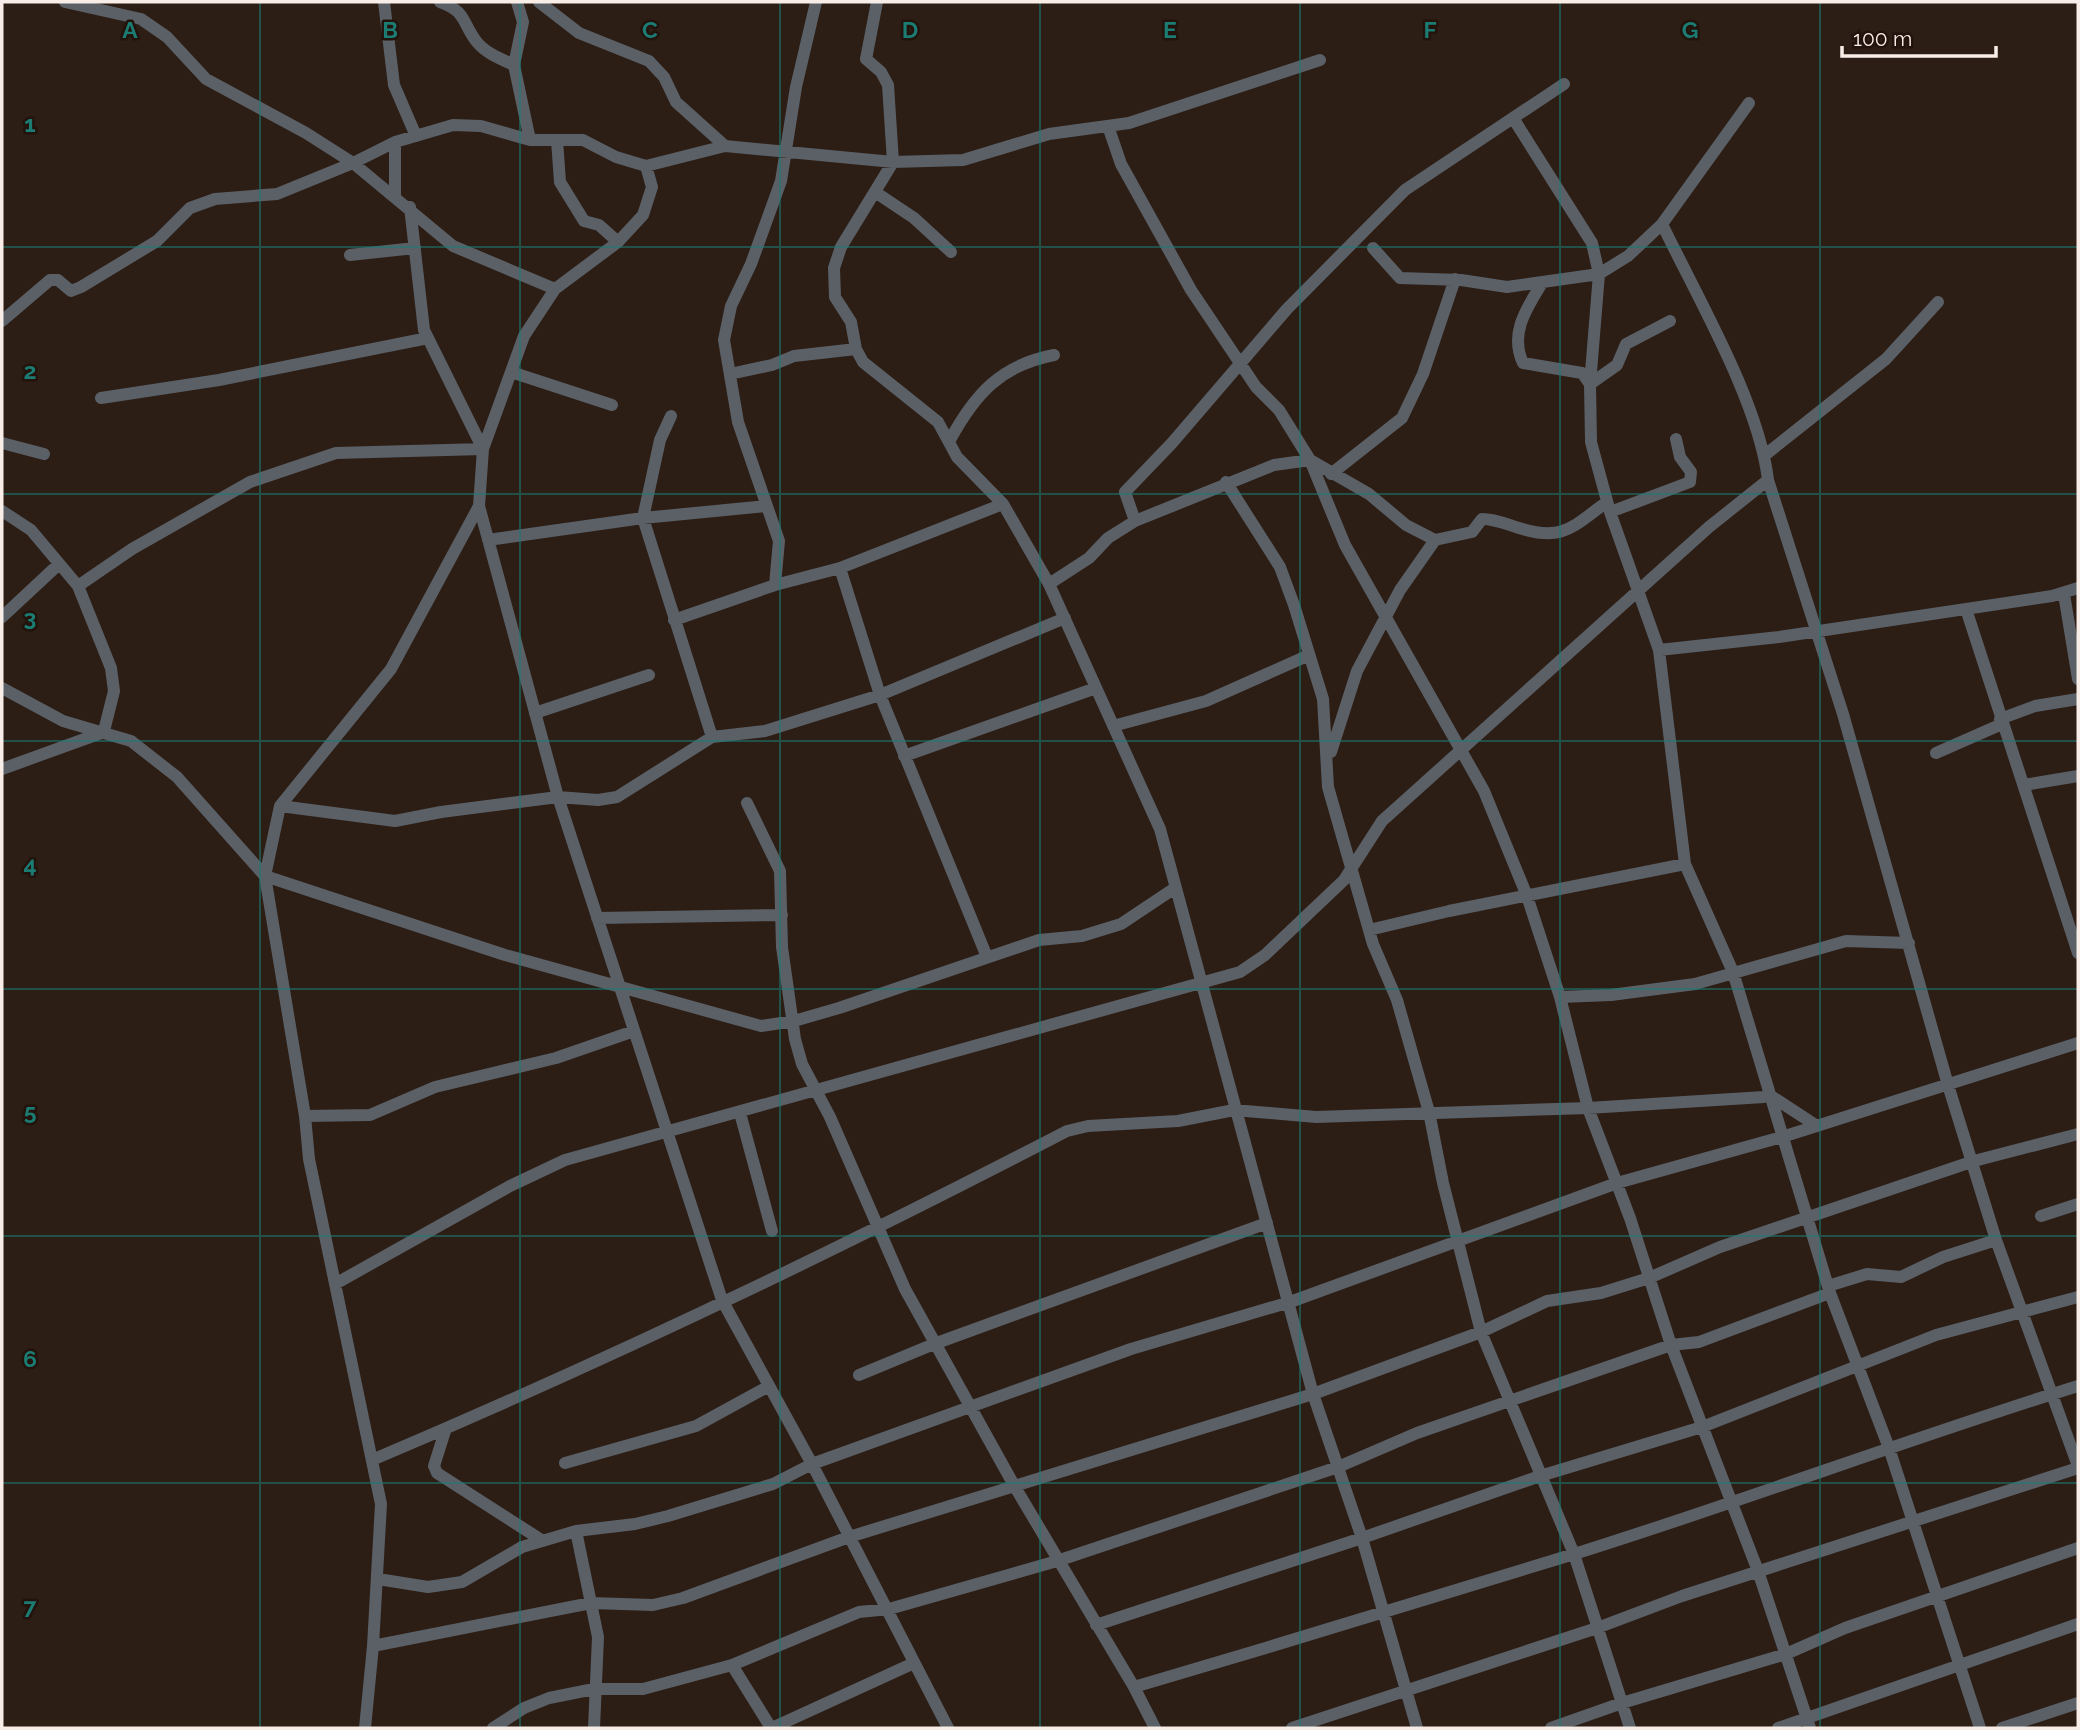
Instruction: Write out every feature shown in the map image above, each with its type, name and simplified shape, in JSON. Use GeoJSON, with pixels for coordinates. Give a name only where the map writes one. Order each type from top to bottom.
{"type":"FeatureCollection","features":[{"type":"Feature","properties":{"kind":"street"},"geometry":{"type":"LineString","coordinates":[[65,2],[141,19],[167,37],[206,79],[306,133],[353,163],[395,195],[453,246],[555,289]]}},
{"type":"Feature","properties":{"kind":"street"},"geometry":{"type":"LineString","coordinates":[[384,2],[394,85],[416,136]]}},
{"type":"Feature","properties":{"kind":"street"},"geometry":{"type":"LineString","coordinates":[[440,2],[457,8],[476,41],[488,52],[514,65]]}},
{"type":"Feature","properties":{"kind":"street"},"geometry":{"type":"LineString","coordinates":[[517,2],[523,22],[514,65],[530,140]]}},
{"type":"Feature","properties":{"kind":"street"},"geometry":{"type":"LineString","coordinates":[[539,2],[579,33],[649,61],[664,77],[676,102],[725,146]]}},
{"type":"Feature","properties":{"kind":"street"},"geometry":{"type":"LineString","coordinates":[[775,585],[779,541],[738,422],[724,340],[731,306],[770,213],[787,152],[796,86],[816,2]]}},
{"type":"Feature","properties":{"kind":"street"},"geometry":{"type":"LineString","coordinates":[[877,2],[866,59],[881,72],[888,85],[893,162],[841,247],[834,268],[835,297],[851,323],[856,349],[863,362],[938,422],[957,457],[1003,504],[1049,584],[1160,829],[1313,1394],[1362,1538],[1382,1615],[1417,1728]]}},
{"type":"Feature","properties":{"kind":"street"},"geometry":{"type":"LineString","coordinates":[[2,321],[50,280],[58,280],[71,290],[157,241],[190,208],[215,200],[276,194],[353,163],[395,142],[453,125],[481,126],[530,140],[583,140],[616,157],[646,166],[725,146],[893,162],[963,160],[1049,134],[1129,123],[1320,60]]}},
{"type":"Feature","properties":{"kind":"street"},"geometry":{"type":"LineString","coordinates":[[1135,521],[1125,492],[1172,443],[1287,309],[1405,190],[1564,83]]}},
{"type":"Feature","properties":{"kind":"street"},"geometry":{"type":"LineString","coordinates":[[1373,248],[1400,278],[1455,279],[1507,287],[1599,274],[1628,256],[1662,224],[1749,103]]}},
{"type":"Feature","properties":{"kind":"street"},"geometry":{"type":"LineString","coordinates":[[1513,118],[1592,243],[1599,274],[1590,384],[1593,452],[1609,507],[1659,650],[1685,864],[1733,972],[1829,1289],[1889,1448],[1980,1728]]}},
{"type":"Feature","properties":{"kind":"street"},"geometry":{"type":"LineString","coordinates":[[1108,126],[1121,164],[1191,290],[1256,387],[1279,410],[1310,460],[1345,545],[1463,748],[1484,791],[1527,896],[1560,997],[1588,1108],[1617,1183],[1671,1345],[1758,1571],[1809,1723]]}},
{"type":"Feature","properties":{"kind":"street"},"geometry":{"type":"LineString","coordinates":[[558,140],[560,182],[584,221],[599,225],[618,242]]}},
{"type":"Feature","properties":{"kind":"street"},"geometry":{"type":"LineString","coordinates":[[395,142],[395,195]]}},
{"type":"Feature","properties":{"kind":"street"},"geometry":{"type":"LineString","coordinates":[[646,166],[652,187],[643,215],[618,242],[555,289],[524,336],[483,449],[479,506],[558,797],[722,1300],[889,1609],[948,1728]]}},
{"type":"Feature","properties":{"kind":"street"},"geometry":{"type":"LineString","coordinates":[[875,192],[914,218],[951,252]]}},
{"type":"Feature","properties":{"kind":"street"},"geometry":{"type":"LineString","coordinates":[[410,208],[428,338],[436,348],[483,449]]}},
{"type":"Feature","properties":{"kind":"street"},"geometry":{"type":"LineString","coordinates":[[1292,1728],[1405,1693],[1758,1571],[2078,1467],[2024,1310],[1996,1240],[1974,1161],[1948,1085],[1909,943],[1768,480],[1765,455],[1729,361],[1662,224]]}},
{"type":"Feature","properties":{"kind":"street"},"geometry":{"type":"LineString","coordinates":[[350,255],[415,248]]}},
{"type":"Feature","properties":{"kind":"street"},"geometry":{"type":"LineString","coordinates":[[1331,474],[1402,418],[1423,374],[1455,279]]}},
{"type":"Feature","properties":{"kind":"street"},"geometry":{"type":"LineString","coordinates":[[1542,283],[1520,319],[1518,354],[1522,363],[1582,373],[1590,384]]}},
{"type":"Feature","properties":{"kind":"street"},"geometry":{"type":"LineString","coordinates":[[1765,455],[1886,359],[1938,302]]}},
{"type":"Feature","properties":{"kind":"street"},"geometry":{"type":"LineString","coordinates":[[1590,384],[1617,365],[1626,344],[1670,321]]}},
{"type":"Feature","properties":{"kind":"street"},"geometry":{"type":"LineString","coordinates":[[101,398],[219,380],[428,338]]}},
{"type":"Feature","properties":{"kind":"street"},"geometry":{"type":"LineString","coordinates":[[730,374],[772,365],[794,356],[856,349]]}},
{"type":"Feature","properties":{"kind":"street"},"geometry":{"type":"LineString","coordinates":[[950,440],[963,416],[1006,370],[1028,360],[1054,355]]}},
{"type":"Feature","properties":{"kind":"street"},"geometry":{"type":"LineString","coordinates":[[511,372],[612,405]]}},
{"type":"Feature","properties":{"kind":"street"},"geometry":{"type":"LineString","coordinates":[[671,416],[654,462],[651,490],[643,518],[712,737]]}},
{"type":"Feature","properties":{"kind":"street"},"geometry":{"type":"LineString","coordinates":[[1049,584],[1089,558],[1108,538],[1135,521],[1226,482],[1274,465],[1310,460],[1369,494],[1406,525],[1435,540],[1472,532],[1482,519],[1492,519],[1538,534],[1558,535],[1609,507],[1690,482],[1691,472],[1679,457],[1676,439]]}},
{"type":"Feature","properties":{"kind":"street"},"geometry":{"type":"LineString","coordinates":[[2,443],[44,454]]}},
{"type":"Feature","properties":{"kind":"street"},"geometry":{"type":"LineString","coordinates":[[78,586],[132,549],[250,482],[323,457],[336,453],[483,449]]}},
{"type":"Feature","properties":{"kind":"street"},"geometry":{"type":"LineString","coordinates":[[335,1284],[510,1186],[565,1160],[1240,972],[1265,955],[1344,880],[1382,821],[1709,527],[1768,480]]}},
{"type":"Feature","properties":{"kind":"street"},"geometry":{"type":"LineString","coordinates":[[1226,482],[1280,567],[1323,699],[1329,759],[1328,787],[1369,930],[1397,1000],[1429,1112],[1457,1241],[1481,1332],[1507,1402],[1574,1554],[1630,1728]]}},
{"type":"Feature","properties":{"kind":"street"},"geometry":{"type":"LineString","coordinates":[[674,620],[775,585],[840,568],[1003,504]]}},
{"type":"Feature","properties":{"kind":"street"},"geometry":{"type":"LineString","coordinates":[[365,1728],[378,1579],[381,1504],[309,1159],[305,1116],[265,876],[281,806],[391,669],[479,506]]}},
{"type":"Feature","properties":{"kind":"street"},"geometry":{"type":"LineString","coordinates":[[488,540],[643,518],[767,506]]}},
{"type":"Feature","properties":{"kind":"street"},"geometry":{"type":"LineString","coordinates":[[2,511],[31,530],[78,586],[111,668],[114,691],[104,732]]}},
{"type":"Feature","properties":{"kind":"street"},"geometry":{"type":"LineString","coordinates":[[1329,759],[1357,671],[1387,619],[1400,590],[1435,540]]}},
{"type":"Feature","properties":{"kind":"street"},"geometry":{"type":"LineString","coordinates":[[2,617],[59,564]]}},
{"type":"Feature","properties":{"kind":"street"},"geometry":{"type":"LineString","coordinates":[[840,568],[880,695],[987,957]]}},
{"type":"Feature","properties":{"kind":"street"},"geometry":{"type":"LineString","coordinates":[[1659,650],[1966,609],[2064,594],[2078,588]]}},
{"type":"Feature","properties":{"kind":"street"},"geometry":{"type":"LineString","coordinates":[[2064,594],[2078,679]]}},
{"type":"Feature","properties":{"kind":"street"},"geometry":{"type":"LineString","coordinates":[[1966,609],[2001,722],[2073,912],[2078,953]]}},
{"type":"Feature","properties":{"kind":"street"},"geometry":{"type":"LineString","coordinates":[[281,806],[396,821],[441,812],[558,797],[598,800],[617,797],[712,737],[765,731],[880,695],[1065,618]]}},
{"type":"Feature","properties":{"kind":"street"},"geometry":{"type":"LineString","coordinates":[[1113,726],[1206,701],[1307,656]]}},
{"type":"Feature","properties":{"kind":"street"},"geometry":{"type":"LineString","coordinates":[[535,713],[649,675]]}},
{"type":"Feature","properties":{"kind":"street"},"geometry":{"type":"LineString","coordinates":[[2,688],[63,721],[131,741],[177,778],[265,876],[505,955],[761,1026],[794,1021],[1039,940],[1082,936],[1121,924],[1175,888]]}},
{"type":"Feature","properties":{"kind":"street"},"geometry":{"type":"LineString","coordinates":[[904,756],[1096,688]]}},
{"type":"Feature","properties":{"kind":"street"},"geometry":{"type":"LineString","coordinates":[[1936,753],[2035,706],[2078,699]]}},
{"type":"Feature","properties":{"kind":"street"},"geometry":{"type":"LineString","coordinates":[[2,769],[104,732]]}},
{"type":"Feature","properties":{"kind":"street"},"geometry":{"type":"LineString","coordinates":[[2024,785],[2078,776]]}},
{"type":"Feature","properties":{"kind":"street"},"geometry":{"type":"LineString","coordinates":[[747,803],[780,871],[782,947],[802,1063],[863,1188],[877,1230],[934,1344],[1057,1560],[1134,1687],[1155,1728]]}},
{"type":"Feature","properties":{"kind":"street"},"geometry":{"type":"LineString","coordinates":[[1369,930],[1685,864]]}},
{"type":"Feature","properties":{"kind":"street"},"geometry":{"type":"LineString","coordinates":[[597,918],[782,915]]}},
{"type":"Feature","properties":{"kind":"street"},"geometry":{"type":"LineString","coordinates":[[1560,997],[1611,995],[1695,984],[1846,942],[1909,943]]}},
{"type":"Feature","properties":{"kind":"street"},"geometry":{"type":"LineString","coordinates":[[305,1116],[370,1115],[435,1087],[556,1058],[634,1031]]}},
{"type":"Feature","properties":{"kind":"street"},"geometry":{"type":"LineString","coordinates":[[378,1579],[428,1587],[461,1582],[522,1547],[576,1531],[635,1524],[668,1516],[773,1484],[812,1464],[1131,1349],[1290,1302],[1617,1183],[1782,1137],[2078,1043]]}},
{"type":"Feature","properties":{"kind":"street"},"geometry":{"type":"LineString","coordinates":[[372,1460],[877,1230],[1067,1131],[1088,1126],[1178,1121],[1234,1110],[1316,1117],[1588,1108],[1764,1097],[1768,1094]]}},
{"type":"Feature","properties":{"kind":"street"},"geometry":{"type":"LineString","coordinates":[[1768,1094],[1817,1126]]}},
{"type":"Feature","properties":{"kind":"street"},"geometry":{"type":"LineString","coordinates":[[740,1113],[772,1231]]}},
{"type":"Feature","properties":{"kind":"street"},"geometry":{"type":"LineString","coordinates":[[373,1646],[591,1603],[653,1605],[683,1598],[849,1537],[1313,1394],[1481,1332],[1547,1301],[1601,1293],[1649,1278],[1720,1247],[1974,1161],[2078,1134]]}},
{"type":"Feature","properties":{"kind":"street"},"geometry":{"type":"LineString","coordinates":[[2041,1216],[2078,1204]]}},
{"type":"Feature","properties":{"kind":"street"},"geometry":{"type":"LineString","coordinates":[[859,1375],[934,1344],[1267,1223]]}},
{"type":"Feature","properties":{"kind":"street"},"geometry":{"type":"LineString","coordinates":[[493,1728],[523,1708],[549,1698],[594,1689],[643,1689],[732,1665],[859,1612],[889,1609],[1057,1560],[1338,1467],[1417,1433],[1671,1345],[1699,1342],[1867,1274],[1901,1277],[1942,1257],[1996,1240]]}},
{"type":"Feature","properties":{"kind":"street"},"geometry":{"type":"LineString","coordinates":[[1096,1625],[1362,1538],[1540,1476],[1702,1427],[1936,1335],[2078,1297]]}},
{"type":"Feature","properties":{"kind":"street"},"geometry":{"type":"LineString","coordinates":[[565,1463],[696,1426],[769,1385]]}},
{"type":"Feature","properties":{"kind":"street"},"geometry":{"type":"LineString","coordinates":[[1134,1687],[1382,1615],[1479,1581],[1574,1554],[2078,1386]]}},
{"type":"Feature","properties":{"kind":"street"},"geometry":{"type":"LineString","coordinates":[[446,1428],[434,1466],[437,1473],[543,1541]]}},
{"type":"Feature","properties":{"kind":"street"},"geometry":{"type":"LineString","coordinates":[[576,1531],[599,1652],[594,1689],[594,1728]]}},
{"type":"Feature","properties":{"kind":"street"},"geometry":{"type":"LineString","coordinates":[[1551,1728],[1622,1703],[1786,1654],[1845,1628],[2078,1548]]}},
{"type":"Feature","properties":{"kind":"street"},"geometry":{"type":"LineString","coordinates":[[1778,1728],[1809,1723],[1959,1664],[2078,1624]]}},
{"type":"Feature","properties":{"kind":"street"},"geometry":{"type":"LineString","coordinates":[[732,1665],[771,1728],[914,1663]]}},
{"type":"Feature","properties":{"kind":"street"},"geometry":{"type":"LineString","coordinates":[[2002,1728],[2078,1703]]}}]}
